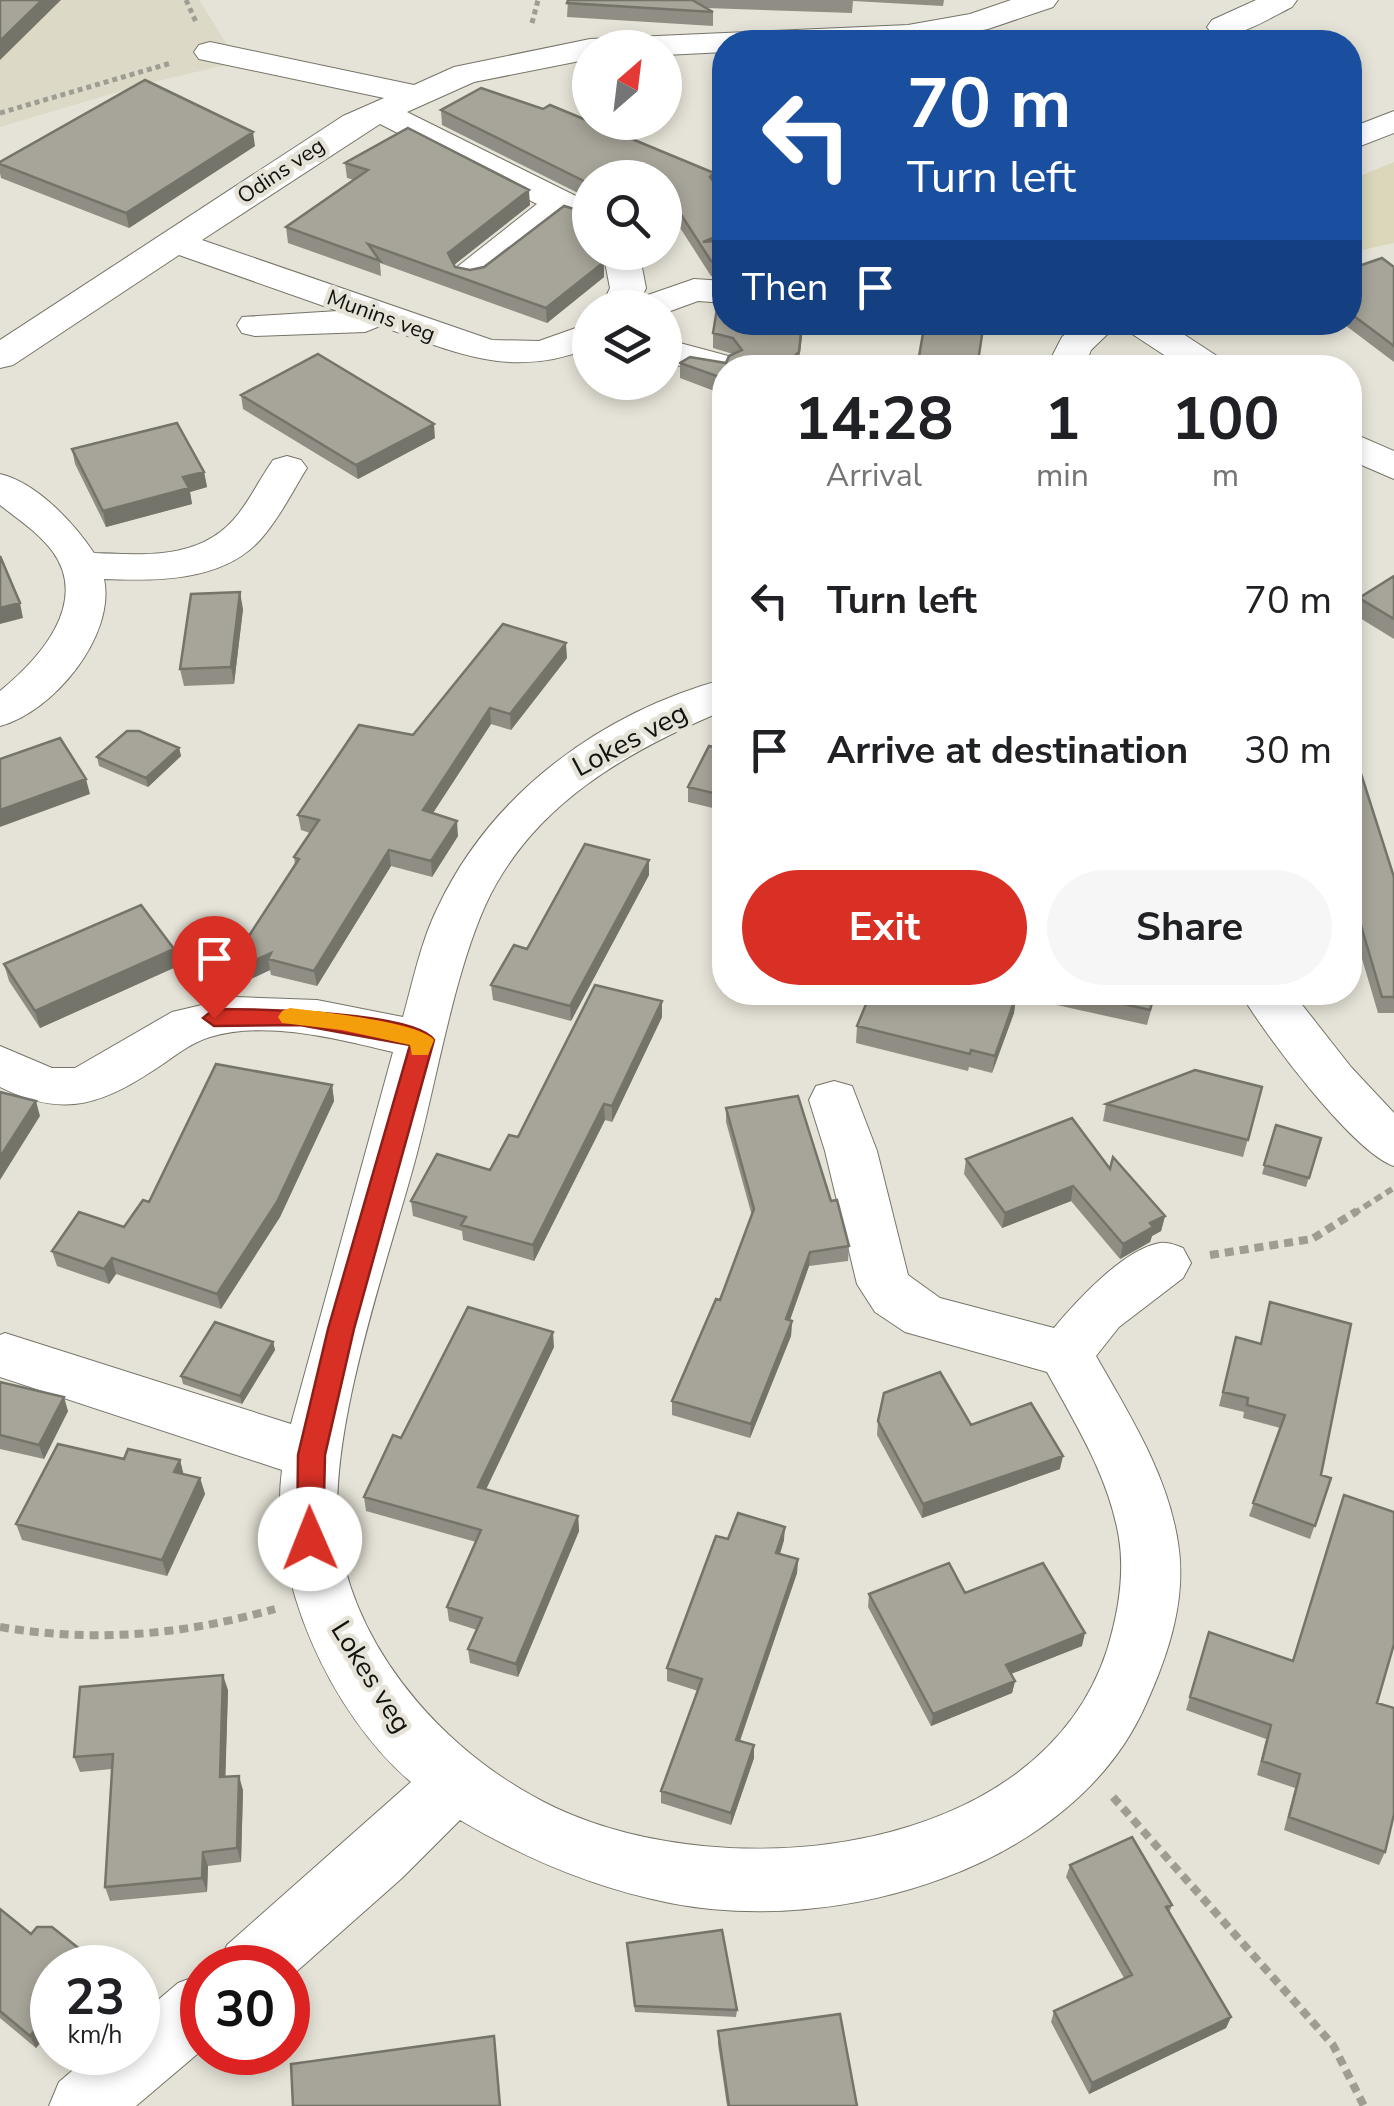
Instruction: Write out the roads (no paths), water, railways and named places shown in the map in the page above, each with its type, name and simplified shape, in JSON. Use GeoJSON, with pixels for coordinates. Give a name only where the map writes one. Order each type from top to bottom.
{"type":"FeatureCollection","features":[{"type":"Feature","properties":{"kind":"street"},"geometry":{"type":"LineString","coordinates":[[945,30],[1042,0]]}},
{"type":"Feature","properties":{"kind":"street"},"geometry":{"type":"LineString","coordinates":[[1223,27],[1281,0]]}},
{"type":"Feature","properties":{"kind":"street"},"geometry":{"type":"LineString","coordinates":[[682,46],[712,45]]}},
{"type":"Feature","properties":{"kind":"street"},"geometry":{"type":"LineString","coordinates":[[210,52],[411,94]]}},
{"type":"Feature","properties":{"kind":"street","name":"Odins veg"},"geometry":{"type":"LineString","coordinates":[[0,357],[335,135],[378,111],[465,74],[572,52]]}},
{"type":"Feature","properties":{"kind":"street"},"geometry":{"type":"LineString","coordinates":[[378,111],[572,207]]}},
{"type":"Feature","properties":{"kind":"street"},"geometry":{"type":"LineString","coordinates":[[1362,135],[1394,121]]}},
{"type":"Feature","properties":{"kind":"street"},"geometry":{"type":"LineString","coordinates":[[470,271],[572,211]]}},
{"type":"Feature","properties":{"kind":"street","name":"Munins veg"},"geometry":{"type":"LineString","coordinates":[[175,242],[392,320],[502,354],[557,350],[572,343]]}},
{"type":"Feature","properties":{"kind":"street"},"geometry":{"type":"LineString","coordinates":[[682,294],[694,290],[712,291]]}},
{"type":"Feature","properties":{"kind":"street"},"geometry":{"type":"LineString","coordinates":[[256,325],[392,320]]}},
{"type":"Feature","properties":{"kind":"street"},"geometry":{"type":"LineString","coordinates":[[1071,355],[1087,335]]}},
{"type":"Feature","properties":{"kind":"street"},"geometry":{"type":"LineString","coordinates":[[1160,335],[1190,355]]}},
{"type":"Feature","properties":{"kind":"street"},"geometry":{"type":"LineString","coordinates":[[682,355],[712,363]]}},
{"type":"Feature","properties":{"kind":"street"},"geometry":{"type":"LineString","coordinates":[[1362,441],[1394,428]]}},
{"type":"Feature","properties":{"kind":"street"},"geometry":{"type":"LineString","coordinates":[[1362,450],[1394,467]]}},
{"type":"Feature","properties":{"kind":"street"},"geometry":{"type":"LineString","coordinates":[[80,565],[142,568],[186,562],[227,548],[259,512],[287,468]]}},
{"type":"Feature","properties":{"kind":"street"},"geometry":{"type":"LineString","coordinates":[[0,486],[40,517],[80,565],[83,611],[76,634],[48,671],[0,712]]}},
{"type":"Feature","properties":{"kind":"street","name":"Lokes veg"},"geometry":{"type":"LineString","coordinates":[[712,699],[612,743],[558,780],[510,824],[489,853],[460,909],[341,1329],[312,1455],[310,1539],[323,1595],[338,1634],[386,1709],[416,1747],[456,1781],[542,1833],[589,1852],[692,1875],[781,1878],[906,1861],[950,1844],[1030,1803],[1080,1759],[1103,1732],[1119,1702],[1138,1649],[1152,1570],[1148,1534],[1130,1480],[1066,1354]]}},
{"type":"Feature","properties":{"kind":"street"},"geometry":{"type":"LineString","coordinates":[[1274,1005],[1333,1080],[1394,1146]]}},
{"type":"Feature","properties":{"kind":"street"},"geometry":{"type":"LineString","coordinates":[[0,1065],[56,1088],[84,1085],[192,1023],[240,1015],[342,1022],[423,1040]]}},
{"type":"Feature","properties":{"kind":"street"},"geometry":{"type":"LineString","coordinates":[[834,1100],[884,1284],[894,1296],[924,1316],[1066,1354],[1100,1311],[1164,1263]]}},
{"type":"Feature","properties":{"kind":"street"},"geometry":{"type":"LineString","coordinates":[[5,1356],[312,1455]]}},
{"type":"Feature","properties":{"kind":"street"},"geometry":{"type":"LineString","coordinates":[[276,1945],[379,1856],[456,1781]]}},
{"type":"Feature","properties":{"kind":"street"},"geometry":{"type":"LineString","coordinates":[[82,2106],[180,2025]]}}]}
